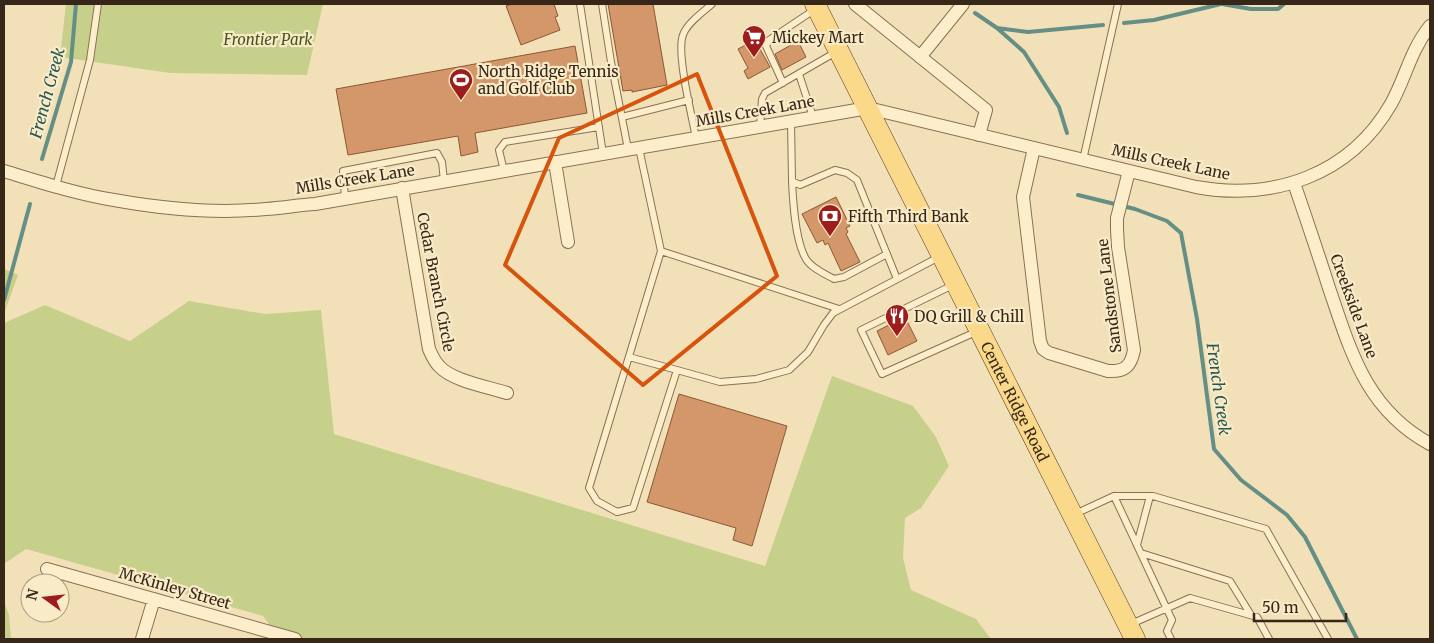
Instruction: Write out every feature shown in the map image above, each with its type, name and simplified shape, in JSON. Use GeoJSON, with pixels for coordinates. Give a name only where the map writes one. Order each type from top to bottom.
{"type":"FeatureCollection","features":[{"type":"Feature","properties":{"kind":"main road","name":"Center Ridge Road"},"geometry":{"type":"LineString","coordinates":[[816,6],[1131,632]]}},
{"type":"Feature","properties":{"kind":"street"},"geometry":{"type":"LineString","coordinates":[[855,4],[986,110],[980,135]]}},
{"type":"Feature","properties":{"kind":"street"},"geometry":{"type":"LineString","coordinates":[[920,57],[963,4]]}},
{"type":"Feature","properties":{"kind":"street","name":"Mills Creek Lane"},"geometry":{"type":"LineString","coordinates":[[4,171],[112,200],[163,208],[214,211],[264,209],[315,204],[868,108],[1196,187],[1227,192],[1258,191],[1294,183],[1322,170],[1336,162],[1360,143],[1381,120],[1397,93],[1412,54],[1421,37],[1430,26]]}},
{"type":"Feature","properties":{"kind":"street","name":"Sandstone Lane"},"geometry":{"type":"LineString","coordinates":[[1034,148],[1023,197],[1040,341],[1043,348],[1049,353],[1108,371],[1118,372],[1127,367],[1132,360],[1134,350],[1118,247],[1117,218],[1129,171]]}},
{"type":"Feature","properties":{"kind":"street"},"geometry":{"type":"LineString","coordinates":[[555,162],[568,242]]}},
{"type":"Feature","properties":{"kind":"street","name":"Creekside Lane"},"geometry":{"type":"LineString","coordinates":[[1294,183],[1349,345],[1361,374],[1389,412],[1412,432],[1430,444]]}},
{"type":"Feature","properties":{"kind":"street","name":"Cedar Branch Circle"},"geometry":{"type":"LineString","coordinates":[[402,188],[429,350],[433,359],[448,374],[508,393]]}},
{"type":"Feature","properties":{"kind":"street","name":"McKinley Street"},"geometry":{"type":"LineString","coordinates":[[47,568],[295,639]]}},
{"type":"Feature","properties":{"kind":"street"},"geometry":{"type":"LineString","coordinates":[[142,639],[154,599]]}},
{"type":"Feature","properties":{"kind":"lane"},"geometry":{"type":"LineString","coordinates":[[56,186],[90,60],[98,15],[98,4]]}},
{"type":"Feature","properties":{"kind":"lane"},"geometry":{"type":"LineString","coordinates":[[580,4],[603,154]]}},
{"type":"Feature","properties":{"kind":"lane"},"geometry":{"type":"LineString","coordinates":[[602,4],[622,117],[633,149],[661,251],[589,488],[597,501],[617,512],[633,508],[677,370]]}},
{"type":"Feature","properties":{"kind":"lane"},"geometry":{"type":"LineString","coordinates":[[696,138],[680,50],[683,34],[712,4]]}},
{"type":"Feature","properties":{"kind":"lane"},"geometry":{"type":"LineString","coordinates":[[1083,160],[1118,4]]}},
{"type":"Feature","properties":{"kind":"lane"},"geometry":{"type":"LineString","coordinates":[[783,83],[766,46],[769,40],[816,6]]}},
{"type":"Feature","properties":{"kind":"lane"},"geometry":{"type":"LineString","coordinates":[[760,127],[762,99],[765,93],[839,50]]}},
{"type":"Feature","properties":{"kind":"lane"},"geometry":{"type":"LineString","coordinates":[[799,74],[813,118]]}},
{"type":"Feature","properties":{"kind":"lane"},"geometry":{"type":"LineString","coordinates":[[622,117],[689,100]]}},
{"type":"Feature","properties":{"kind":"lane"},"geometry":{"type":"LineString","coordinates":[[791,121],[794,210],[800,242],[806,260],[819,271],[834,279],[844,277],[887,254]]}},
{"type":"Feature","properties":{"kind":"lane"},"geometry":{"type":"LineString","coordinates":[[504,171],[499,150],[505,142],[599,127]]}},
{"type":"Feature","properties":{"kind":"lane"},"geometry":{"type":"LineString","coordinates":[[345,198],[344,171],[423,155],[437,153],[442,162],[444,181]]}},
{"type":"Feature","properties":{"kind":"lane"},"geometry":{"type":"LineString","coordinates":[[792,182],[800,185],[835,170],[847,173],[856,180],[897,279]]}},
{"type":"Feature","properties":{"kind":"lane"},"geometry":{"type":"LineString","coordinates":[[661,251],[839,309]]}},
{"type":"Feature","properties":{"kind":"lane"},"geometry":{"type":"LineString","coordinates":[[629,357],[720,382],[756,379],[789,370],[808,352],[833,313],[942,256]]}},
{"type":"Feature","properties":{"kind":"lane"},"geometry":{"type":"LineString","coordinates":[[956,284],[861,330],[882,374],[980,330]]}},
{"type":"Feature","properties":{"kind":"lane"},"geometry":{"type":"LineString","coordinates":[[1072,515],[1114,496],[1150,496],[1266,529],[1328,639]]}},
{"type":"Feature","properties":{"kind":"lane"},"geometry":{"type":"LineString","coordinates":[[1114,496],[1172,620],[1167,632],[1171,639]]}},
{"type":"Feature","properties":{"kind":"lane"},"geometry":{"type":"LineString","coordinates":[[1138,545],[1150,496]]}},
{"type":"Feature","properties":{"kind":"lane"},"geometry":{"type":"LineString","coordinates":[[1141,552],[1230,581],[1251,615]]}},
{"type":"Feature","properties":{"kind":"lane"},"geometry":{"type":"LineString","coordinates":[[1131,632],[1167,608],[1190,598],[1257,617],[1269,639]]}},
{"type":"Feature","properties":{"kind":"highlighted area"},"geometry":{"type":"Polygon","coordinates":[[[697,74],[777,276],[643,385],[505,265],[559,138],[697,74]]]}},
{"type":"Feature","properties":{"kind":"green space","name":"Frontier Park"},"geometry":{"type":"Polygon","coordinates":[[[66,4],[323,4],[307,75],[170,73],[60,57],[66,4]]]}},
{"type":"Feature","properties":{"kind":"green space"},"geometry":{"type":"Polygon","coordinates":[[[4,269],[18,275],[4,314],[4,269]]]}},
{"type":"Feature","properties":{"kind":"green space"},"geometry":{"type":"Polygon","coordinates":[[[189,301],[265,314],[321,310],[334,434],[765,566],[832,376],[913,406],[936,437],[949,466],[921,508],[905,518],[903,558],[911,590],[976,619],[991,639],[280,639],[263,616],[26,549],[4,564],[4,323],[45,305],[130,341],[189,301]]]}},
{"type":"Feature","properties":{"kind":"green space"},"geometry":{"type":"Polygon","coordinates":[[[4,601],[9,615],[11,639],[4,639],[4,601]]]}},
{"type":"Feature","properties":{"kind":"building"},"geometry":{"type":"Polygon","coordinates":[[[513,4],[554,4],[558,16],[555,17],[560,30],[521,45],[506,6],[513,4]]]}},
{"type":"Feature","properties":{"kind":"building"},"geometry":{"type":"Polygon","coordinates":[[[608,4],[653,4],[667,85],[632,92],[632,90],[623,91],[608,4]]]}},
{"type":"Feature","properties":{"kind":"building","name":"Mickey Mart"},"geometry":{"type":"Polygon","coordinates":[[[755,40],[770,67],[748,79],[744,71],[748,68],[738,49],[755,40]]]}},
{"type":"Feature","properties":{"kind":"building"},"geometry":{"type":"Polygon","coordinates":[[[798,41],[806,57],[782,70],[775,54],[798,41]]]}},
{"type":"Feature","properties":{"kind":"building","name":"North Ridge Tennis and Golf Club"},"geometry":{"type":"Polygon","coordinates":[[[575,46],[587,113],[475,133],[478,152],[461,156],[458,136],[348,155],[336,89],[575,46]]]}},
{"type":"Feature","properties":{"kind":"building","name":"Fifth Third Bank"},"geometry":{"type":"Polygon","coordinates":[[[836,197],[850,226],[846,228],[848,232],[846,234],[860,262],[841,271],[828,243],[825,245],[823,240],[817,243],[802,214],[836,197]]]}},
{"type":"Feature","properties":{"kind":"building","name":"DQ Grill & Chill"},"geometry":{"type":"Polygon","coordinates":[[[905,317],[917,341],[888,355],[877,331],[905,317]]]}},
{"type":"Feature","properties":{"kind":"building"},"geometry":{"type":"Polygon","coordinates":[[[679,394],[787,426],[752,546],[733,540],[736,528],[647,502],[679,394]]]}},
{"type":"Feature","properties":{"kind":"waterway","name":"French Creek"},"geometry":{"type":"LineString","coordinates":[[42,159],[71,62],[76,4]]}},
{"type":"Feature","properties":{"kind":"waterway"},"geometry":{"type":"LineString","coordinates":[[1124,23],[1154,20],[1221,4]]}},
{"type":"Feature","properties":{"kind":"waterway"},"geometry":{"type":"LineString","coordinates":[[1222,4],[1251,9],[1278,9],[1284,4]]}},
{"type":"Feature","properties":{"kind":"waterway","name":"French Creek"},"geometry":{"type":"LineString","coordinates":[[975,13],[997,28],[1024,52],[1059,107],[1067,133]]}},
{"type":"Feature","properties":{"kind":"waterway"},"geometry":{"type":"LineString","coordinates":[[997,28],[1028,32],[1103,25]]}},
{"type":"Feature","properties":{"kind":"waterway","name":"French Creek"},"geometry":{"type":"LineString","coordinates":[[1078,195],[1135,209],[1167,221],[1181,233],[1197,319],[1214,449],[1241,480],[1287,515],[1305,537],[1357,639]]}},
{"type":"Feature","properties":{"kind":"waterway","name":"French Creek"},"geometry":{"type":"LineString","coordinates":[[4,300],[30,204]]}},
{"type":"Feature","properties":{"kind":"place","name":"Mickey Mart"},"geometry":{"type":"Point","coordinates":[754,58]}},
{"type":"Feature","properties":{"kind":"place","name":"North Ridge Tennis and Golf Club"},"geometry":{"type":"Point","coordinates":[461,101]}},
{"type":"Feature","properties":{"kind":"place","name":"Fifth Third Bank"},"geometry":{"type":"Point","coordinates":[830,237]}},
{"type":"Feature","properties":{"kind":"place","name":"DQ Grill & Chill"},"geometry":{"type":"Point","coordinates":[897,337]}}]}
